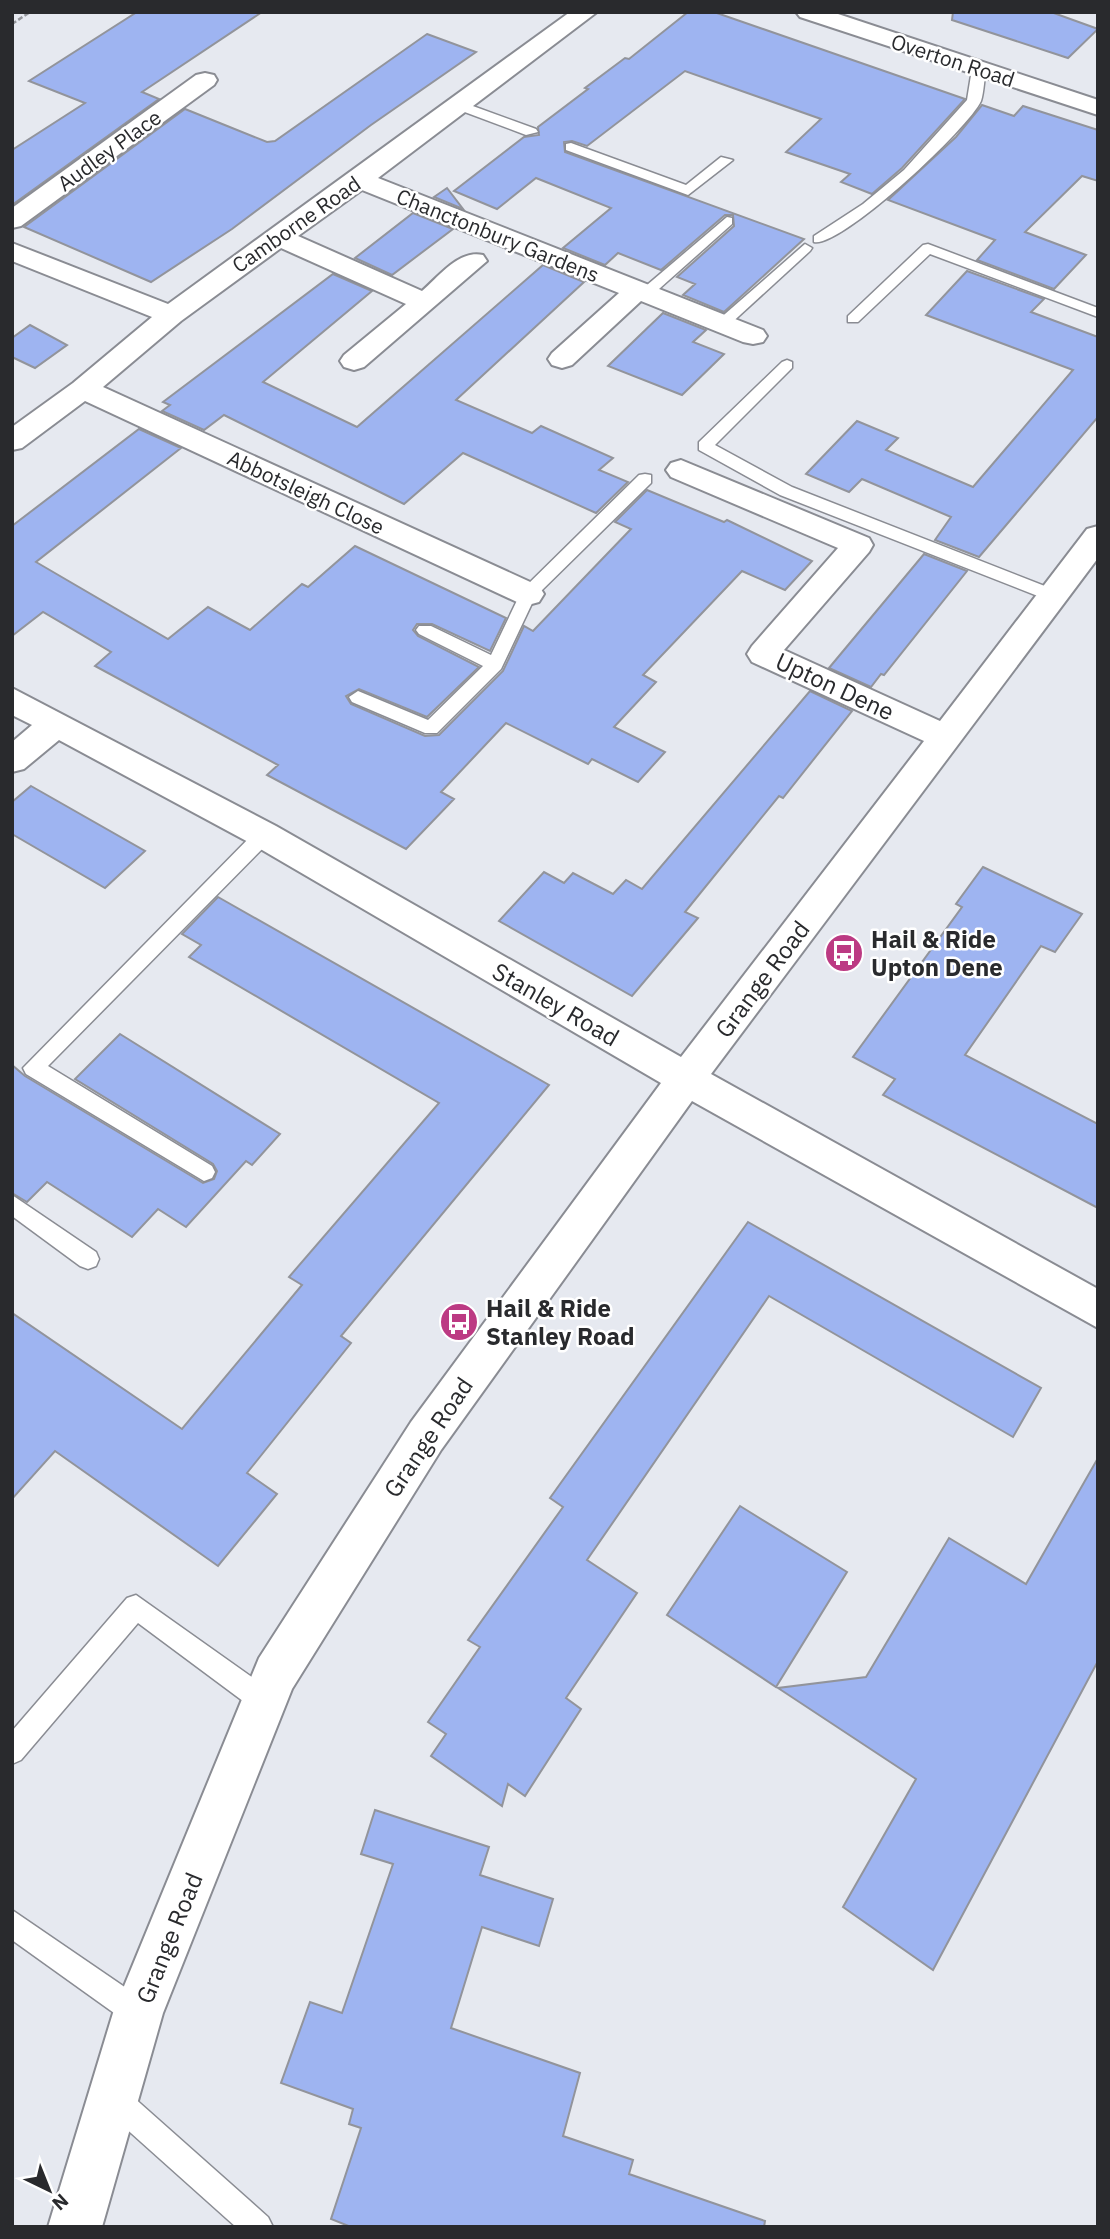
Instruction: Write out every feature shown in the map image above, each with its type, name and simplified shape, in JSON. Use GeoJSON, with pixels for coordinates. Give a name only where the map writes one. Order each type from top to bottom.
{"type":"FeatureCollection","features":[{"type":"Feature","properties":{"kind":"street","name":"Camborne Road"},"geometry":{"type":"LineString","coordinates":[[12,441],[83,389],[171,315],[359,180],[584,12]]}},
{"type":"Feature","properties":{"kind":"street","name":"Overton Road"},"geometry":{"type":"LineString","coordinates":[[808,12],[1098,108]]}},
{"type":"Feature","properties":{"kind":"street","name":"Audley Place"},"geometry":{"type":"LineString","coordinates":[[12,219],[205,80]]}},
{"type":"Feature","properties":{"kind":"street","name":"Chanctonbury Gardens"},"geometry":{"type":"LineString","coordinates":[[359,180],[753,336]]}},
{"type":"Feature","properties":{"kind":"street"},"geometry":{"type":"LineString","coordinates":[[278,237],[425,302]]}},
{"type":"Feature","properties":{"kind":"street"},"geometry":{"type":"LineString","coordinates":[[12,251],[171,315]]}},
{"type":"Feature","properties":{"kind":"street"},"geometry":{"type":"LineString","coordinates":[[354,361],[474,261]]}},
{"type":"Feature","properties":{"kind":"street","name":"Chanctonbury Gardens"},"geometry":{"type":"LineString","coordinates":[[562,359],[641,292]]}},
{"type":"Feature","properties":{"kind":"street","name":"Abbotsleigh Close"},"geometry":{"type":"LineString","coordinates":[[83,389],[528,594]]}},
{"type":"Feature","properties":{"kind":"street","name":"Upton Dene"},"geometry":{"type":"LineString","coordinates":[[681,470],[858,545],[763,654],[945,737]]}},
{"type":"Feature","properties":{"kind":"street","name":"Grange Road"},"geometry":{"type":"LineString","coordinates":[[75,2227],[138,2013],[275,1674],[426,1436],[686,1079],[1098,536]]}},
{"type":"Feature","properties":{"kind":"street","name":"Stanley Road"},"geometry":{"type":"LineString","coordinates":[[12,701],[264,835],[686,1079],[1098,1310]]}},
{"type":"Feature","properties":{"kind":"street"},"geometry":{"type":"LineString","coordinates":[[12,760],[55,725]]}},
{"type":"Feature","properties":{"kind":"lane"},"geometry":{"type":"LineString","coordinates":[[819,239],[868,207],[909,173],[974,101],[979,69]]}},
{"type":"Feature","properties":{"kind":"lane"},"geometry":{"type":"LineString","coordinates":[[459,105],[531,132]]}},
{"type":"Feature","properties":{"kind":"lane"},"geometry":{"type":"LineString","coordinates":[[571,147],[688,191],[726,160]]}},
{"type":"Feature","properties":{"kind":"lane"},"geometry":{"type":"LineString","coordinates":[[641,292],[727,221]]}},
{"type":"Feature","properties":{"kind":"lane"},"geometry":{"type":"LineString","coordinates":[[722,324],[805,248]]}},
{"type":"Feature","properties":{"kind":"lane"},"geometry":{"type":"LineString","coordinates":[[853,319],[928,248],[1098,313]]}},
{"type":"Feature","properties":{"kind":"lane"},"geometry":{"type":"LineString","coordinates":[[787,365],[705,446],[786,491],[1054,596]]}},
{"type":"Feature","properties":{"kind":"lane"},"geometry":{"type":"LineString","coordinates":[[358,697],[431,728],[495,665],[528,594],[645,479]]}},
{"type":"Feature","properties":{"kind":"lane"},"geometry":{"type":"LineString","coordinates":[[425,630],[495,665]]}},
{"type":"Feature","properties":{"kind":"lane"},"geometry":{"type":"LineString","coordinates":[[204,1172],[33,1068],[264,835]]}},
{"type":"Feature","properties":{"kind":"lane"},"geometry":{"type":"LineString","coordinates":[[12,1204],[88,1259]]}},
{"type":"Feature","properties":{"kind":"lane"},"geometry":{"type":"LineString","coordinates":[[12,1751],[136,1607],[264,1701]]}},
{"type":"Feature","properties":{"kind":"lane"},"geometry":{"type":"LineString","coordinates":[[12,1923],[138,2013]]}},
{"type":"Feature","properties":{"kind":"lane"},"geometry":{"type":"LineString","coordinates":[[113,2098],[258,2227]]}},
{"type":"Feature","properties":{"kind":"path"},"geometry":{"type":"LineString","coordinates":[[12,24],[30,12]]}},
{"type":"Feature","properties":{"kind":"building"},"geometry":{"type":"Polygon","coordinates":[[[137,12],[262,12],[142,92],[159,99],[12,205],[12,150],[85,103],[29,81],[137,12]]]}},
{"type":"Feature","properties":{"kind":"building"},"geometry":{"type":"Polygon","coordinates":[[[688,12],[714,12],[965,99],[902,168],[872,194],[841,182],[850,174],[786,152],[821,119],[685,71],[587,146],[572,141],[564,142],[565,152],[804,239],[724,312],[683,295],[695,284],[677,277],[734,226],[733,215],[725,215],[661,270],[618,253],[605,265],[563,248],[611,208],[536,178],[497,209],[454,191],[524,137],[539,135],[538,127],[588,89],[585,88],[625,58],[629,59],[688,12]]]}},
{"type":"Feature","properties":{"kind":"building"},"geometry":{"type":"Polygon","coordinates":[[[953,12],[1051,12],[1098,29],[1068,58],[952,20],[953,12]]]}},
{"type":"Feature","properties":{"kind":"building"},"geometry":{"type":"Polygon","coordinates":[[[427,34],[476,52],[371,125],[232,229],[151,282],[24,227],[185,109],[267,142],[275,141],[427,34]]]}},
{"type":"Feature","properties":{"kind":"building"},"geometry":{"type":"Polygon","coordinates":[[[982,105],[1014,116],[1023,106],[1098,130],[1098,181],[1082,176],[1025,232],[1086,255],[1054,289],[977,260],[995,240],[888,200],[956,137],[982,105]]]}},
{"type":"Feature","properties":{"kind":"building"},"geometry":{"type":"Polygon","coordinates":[[[447,188],[463,209],[434,197],[447,188]]]}},
{"type":"Feature","properties":{"kind":"building"},"geometry":{"type":"Polygon","coordinates":[[[413,213],[453,229],[392,275],[355,258],[413,213]]]}},
{"type":"Feature","properties":{"kind":"building"},"geometry":{"type":"Polygon","coordinates":[[[543,265],[584,282],[456,400],[532,433],[541,426],[613,458],[599,470],[628,482],[596,513],[463,453],[404,504],[224,415],[204,430],[162,411],[170,405],[163,402],[333,274],[372,291],[263,382],[357,427],[543,265]]]}},
{"type":"Feature","properties":{"kind":"building"},"geometry":{"type":"Polygon","coordinates":[[[967,271],[1044,299],[1031,312],[1098,337],[1098,417],[979,557],[935,540],[951,517],[862,479],[849,492],[806,474],[857,421],[898,438],[886,450],[973,487],[1073,370],[926,315],[967,271]]]}},
{"type":"Feature","properties":{"kind":"building"},"geometry":{"type":"Polygon","coordinates":[[[663,313],[706,330],[693,342],[724,354],[682,395],[608,366],[663,313]]]}},
{"type":"Feature","properties":{"kind":"building"},"geometry":{"type":"Polygon","coordinates":[[[30,325],[67,345],[35,368],[12,357],[12,338],[30,325]]]}},
{"type":"Feature","properties":{"kind":"building"},"geometry":{"type":"Polygon","coordinates":[[[139,429],[181,448],[36,562],[168,639],[208,607],[250,630],[302,584],[308,587],[355,546],[506,618],[490,651],[432,624],[417,624],[413,630],[418,636],[479,667],[427,717],[359,689],[346,696],[351,704],[425,736],[439,735],[503,671],[524,626],[533,631],[631,529],[615,522],[647,490],[724,522],[727,520],[812,561],[785,590],[742,571],[643,675],[656,682],[614,727],[665,752],[638,782],[592,759],[588,764],[506,723],[441,792],[454,799],[406,849],[267,775],[278,765],[95,666],[111,652],[43,612],[12,636],[12,526],[139,429]]]}},
{"type":"Feature","properties":{"kind":"building"},"geometry":{"type":"Polygon","coordinates":[[[924,554],[967,571],[884,675],[881,674],[871,687],[829,668],[924,554]]]}},
{"type":"Feature","properties":{"kind":"building"},"geometry":{"type":"Polygon","coordinates":[[[810,691],[852,711],[783,798],[779,796],[685,912],[698,918],[632,996],[499,921],[544,872],[564,883],[573,873],[613,894],[626,880],[642,889],[810,691]]]}},
{"type":"Feature","properties":{"kind":"building"},"geometry":{"type":"Polygon","coordinates":[[[31,786],[145,851],[105,888],[12,834],[12,802],[31,786]]]}},
{"type":"Feature","properties":{"kind":"building"},"geometry":{"type":"Polygon","coordinates":[[[983,867],[1082,914],[1055,952],[1041,946],[965,1055],[1098,1124],[1098,1208],[883,1095],[895,1079],[853,1057],[962,907],[956,904],[983,867]]]}},
{"type":"Feature","properties":{"kind":"building"},"geometry":{"type":"Polygon","coordinates":[[[218,897],[549,1085],[341,1336],[351,1343],[247,1473],[277,1494],[218,1566],[55,1451],[12,1499],[12,1313],[182,1429],[302,1285],[289,1277],[439,1103],[189,957],[201,945],[182,934],[218,897]]]}},
{"type":"Feature","properties":{"kind":"building"},"geometry":{"type":"Polygon","coordinates":[[[120,1034],[280,1134],[252,1165],[246,1161],[186,1227],[158,1209],[132,1237],[47,1182],[27,1202],[12,1193],[12,1065],[25,1076],[203,1183],[214,1179],[217,1171],[213,1164],[75,1079],[120,1034]]]}},
{"type":"Feature","properties":{"kind":"building"},"geometry":{"type":"Polygon","coordinates":[[[748,1222],[1041,1388],[1013,1437],[769,1296],[587,1560],[637,1593],[566,1698],[581,1709],[525,1796],[508,1784],[502,1806],[431,1756],[446,1734],[428,1722],[480,1647],[468,1640],[563,1507],[550,1498],[748,1222]]]}},
{"type":"Feature","properties":{"kind":"building"},"geometry":{"type":"Polygon","coordinates":[[[1098,1458],[1098,1661],[933,1970],[843,1907],[916,1779],[778,1688],[866,1677],[949,1538],[1026,1584],[1098,1458]]]}},
{"type":"Feature","properties":{"kind":"building"},"geometry":{"type":"Polygon","coordinates":[[[740,1506],[847,1572],[776,1687],[667,1615],[740,1506]]]}},
{"type":"Feature","properties":{"kind":"building"},"geometry":{"type":"Polygon","coordinates":[[[375,1810],[489,1847],[480,1875],[553,1899],[539,1946],[482,1927],[451,2028],[580,2073],[563,2136],[633,2160],[629,2174],[765,2221],[764,2227],[351,2227],[331,2219],[361,2128],[349,2124],[353,2109],[281,2083],[310,2002],[342,2013],[393,1864],[361,1854],[375,1810]]]}},
{"type":"Feature","properties":{"kind":"place","name":"Hail & Ride Upton Dene"},"geometry":{"type":"Point","coordinates":[844,953]}},
{"type":"Feature","properties":{"kind":"place","name":"Hail & Ride Stanley Road"},"geometry":{"type":"Point","coordinates":[459,1322]}}]}
